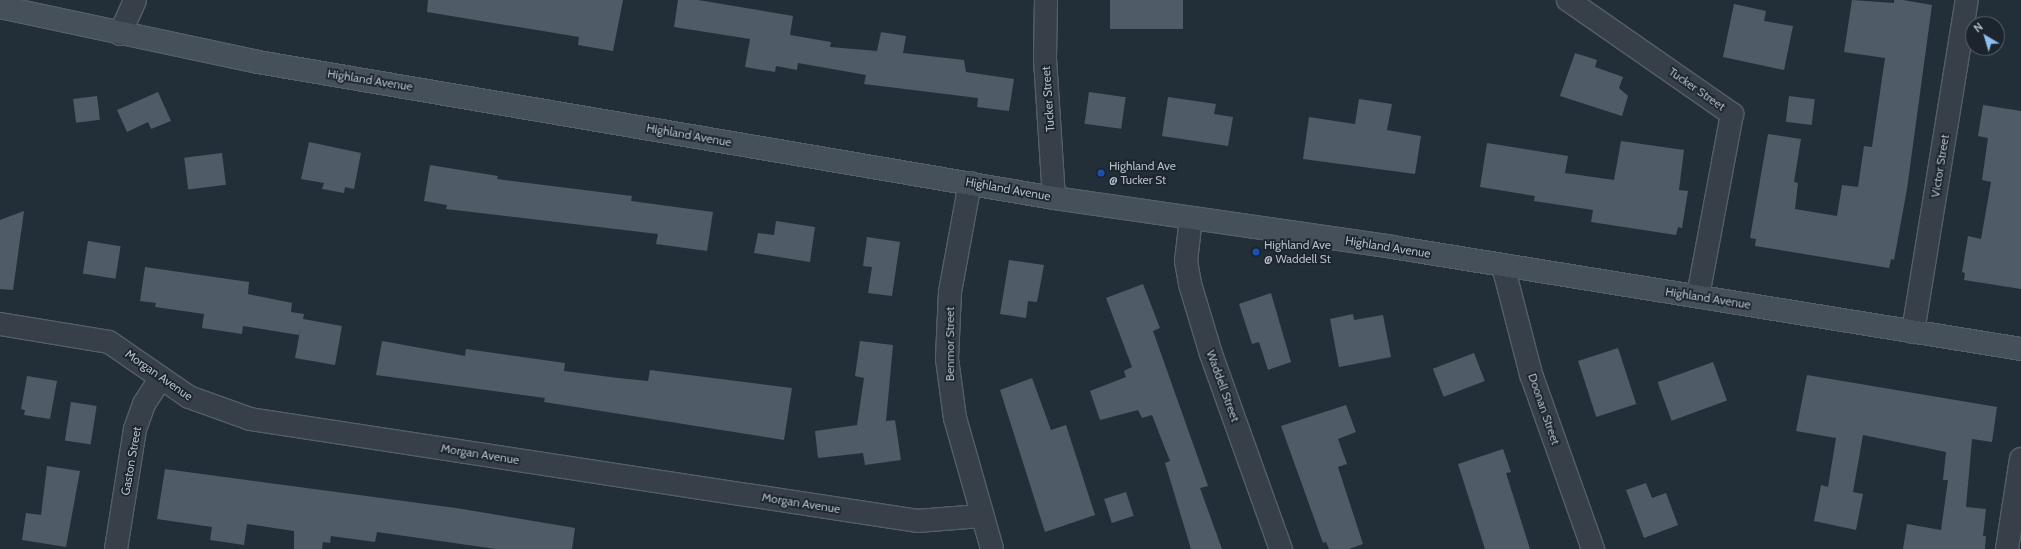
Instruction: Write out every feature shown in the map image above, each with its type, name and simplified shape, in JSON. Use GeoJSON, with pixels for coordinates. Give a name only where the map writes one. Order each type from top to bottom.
{"type":"FeatureCollection","features":[{"type":"Feature","properties":{"kind":"main road","name":"Highland Avenue"},"geometry":{"type":"LineString","coordinates":[[0,7],[120,34],[258,62],[970,182],[1054,198],[1698,296],[2021,349]]}},
{"type":"Feature","properties":{"kind":"street"},"geometry":{"type":"LineString","coordinates":[[120,34],[135,0]]}},
{"type":"Feature","properties":{"kind":"street","name":"Tucker Street"},"geometry":{"type":"LineString","coordinates":[[1046,0],[1045,59],[1054,198]]}},
{"type":"Feature","properties":{"kind":"street","name":"Tucker Street"},"geometry":{"type":"LineString","coordinates":[[1568,0],[1732,114],[1721,186],[1698,296]]}},
{"type":"Feature","properties":{"kind":"street","name":"Victor Street"},"geometry":{"type":"LineString","coordinates":[[1913,332],[1967,0]]}},
{"type":"Feature","properties":{"kind":"street","name":"Benmor Street"},"geometry":{"type":"LineString","coordinates":[[970,182],[950,292],[947,359],[955,418],[981,516],[992,549]]}},
{"type":"Feature","properties":{"kind":"street","name":"Waddell Street"},"geometry":{"type":"LineString","coordinates":[[1192,218],[1186,261],[1190,284],[1211,354],[1281,549]]}},
{"type":"Feature","properties":{"kind":"street","name":"Doonan Street"},"geometry":{"type":"LineString","coordinates":[[1503,266],[1531,374],[1593,549]]}},
{"type":"Feature","properties":{"kind":"street","name":"Morgan Avenue"},"geometry":{"type":"LineString","coordinates":[[0,324],[100,339],[130,354],[160,379],[203,404],[250,419],[917,521],[981,516]]}},
{"type":"Feature","properties":{"kind":"street","name":"Gaston Street"},"geometry":{"type":"LineString","coordinates":[[116,549],[136,429],[146,400],[160,379]]}},
{"type":"Feature","properties":{"kind":"street"},"geometry":{"type":"LineString","coordinates":[[2007,549],[2021,459]]}},
{"type":"Feature","properties":{"kind":"building"},"geometry":{"type":"Polygon","coordinates":[[[428,0],[623,0],[613,51],[578,45],[579,37],[427,12],[428,0]]]}},
{"type":"Feature","properties":{"kind":"building"},"geometry":{"type":"Polygon","coordinates":[[[678,0],[698,0],[793,16],[790,35],[831,42],[830,47],[877,51],[881,32],[906,36],[903,53],[964,60],[966,72],[1014,79],[1009,111],[977,107],[978,98],[864,84],[866,75],[798,63],[797,70],[776,66],[775,72],[745,67],[750,39],[674,27],[678,0]]]}},
{"type":"Feature","properties":{"kind":"building"},"geometry":{"type":"Polygon","coordinates":[[[1110,0],[1183,0],[1183,29],[1110,29],[1110,0]]]}},
{"type":"Feature","properties":{"kind":"building"},"geometry":{"type":"Polygon","coordinates":[[[1852,0],[1894,3],[1894,0],[1903,0],[1932,5],[1907,189],[1894,260],[1891,259],[1889,268],[1755,246],[1756,239],[1750,238],[1768,134],[1801,139],[1794,182],[1798,183],[1795,209],[1837,216],[1842,185],[1858,187],[1864,146],[1872,147],[1885,58],[1844,52],[1852,0]]]}},
{"type":"Feature","properties":{"kind":"building"},"geometry":{"type":"Polygon","coordinates":[[[1734,4],[1766,11],[1764,21],[1793,26],[1784,70],[1723,57],[1734,4]]]}},
{"type":"Feature","properties":{"kind":"building"},"geometry":{"type":"Polygon","coordinates":[[[1575,53],[1597,60],[1595,67],[1623,77],[1619,88],[1628,96],[1622,116],[1560,96],[1575,53]]]}},
{"type":"Feature","properties":{"kind":"building"},"geometry":{"type":"Polygon","coordinates":[[[158,92],[171,121],[151,129],[148,122],[127,132],[117,110],[158,92]]]}},
{"type":"Feature","properties":{"kind":"building"},"geometry":{"type":"Polygon","coordinates":[[[1089,92],[1126,97],[1121,129],[1085,124],[1089,92]]]}},
{"type":"Feature","properties":{"kind":"building"},"geometry":{"type":"Polygon","coordinates":[[[97,96],[100,120],[76,123],[73,99],[97,96]]]}},
{"type":"Feature","properties":{"kind":"building"},"geometry":{"type":"Polygon","coordinates":[[[1789,96],[1815,99],[1812,125],[1786,122],[1789,96]]]}},
{"type":"Feature","properties":{"kind":"building"},"geometry":{"type":"Polygon","coordinates":[[[1168,97],[1216,104],[1214,114],[1233,117],[1228,146],[1162,136],[1168,97]]]}},
{"type":"Feature","properties":{"kind":"building"},"geometry":{"type":"Polygon","coordinates":[[[1359,99],[1392,104],[1387,130],[1421,136],[1415,174],[1303,159],[1309,117],[1355,124],[1359,99]]]}},
{"type":"Feature","properties":{"kind":"building"},"geometry":{"type":"Polygon","coordinates":[[[1983,105],[2021,111],[2021,289],[1964,280],[1965,273],[1962,272],[1968,236],[1981,239],[1991,182],[1982,180],[1988,138],[1978,136],[1983,105]]]}},
{"type":"Feature","properties":{"kind":"building"},"geometry":{"type":"Polygon","coordinates":[[[1621,141],[1684,150],[1679,190],[1688,191],[1682,228],[1678,227],[1676,235],[1591,222],[1593,210],[1534,201],[1535,196],[1480,187],[1487,143],[1568,156],[1565,173],[1614,180],[1621,141]]]}},
{"type":"Feature","properties":{"kind":"building"},"geometry":{"type":"Polygon","coordinates":[[[309,142],[361,153],[354,189],[345,187],[344,193],[322,189],[324,183],[301,179],[309,142]]]}},
{"type":"Feature","properties":{"kind":"building"},"geometry":{"type":"Polygon","coordinates":[[[222,153],[226,185],[188,189],[184,158],[222,153]]]}},
{"type":"Feature","properties":{"kind":"building"},"geometry":{"type":"Polygon","coordinates":[[[430,165],[498,176],[497,179],[632,196],[631,201],[713,212],[707,251],[656,244],[658,234],[446,209],[447,205],[424,201],[430,165]]]}},
{"type":"Feature","properties":{"kind":"building"},"geometry":{"type":"Polygon","coordinates":[[[24,211],[13,290],[0,289],[0,220],[24,211]]]}},
{"type":"Feature","properties":{"kind":"building"},"geometry":{"type":"Polygon","coordinates":[[[776,221],[815,227],[810,262],[754,253],[758,233],[774,235],[776,221]]]}},
{"type":"Feature","properties":{"kind":"building"},"geometry":{"type":"Polygon","coordinates":[[[867,237],[900,242],[892,296],[868,293],[872,267],[863,266],[867,237]]]}},
{"type":"Feature","properties":{"kind":"building"},"geometry":{"type":"Polygon","coordinates":[[[88,241],[121,246],[115,279],[83,274],[88,241]]]}},
{"type":"Feature","properties":{"kind":"building"},"geometry":{"type":"Polygon","coordinates":[[[1009,260],[1044,265],[1037,302],[1028,301],[1026,318],[1000,314],[1009,260]]]}},
{"type":"Feature","properties":{"kind":"building"},"geometry":{"type":"Polygon","coordinates":[[[145,267],[249,282],[248,294],[292,303],[291,312],[304,314],[303,319],[342,326],[335,365],[295,358],[301,326],[299,335],[243,326],[242,334],[202,328],[204,314],[155,307],[156,303],[140,301],[145,267]]]}},
{"type":"Feature","properties":{"kind":"building"},"geometry":{"type":"Polygon","coordinates":[[[1143,284],[1160,328],[1153,331],[1208,486],[1200,488],[1222,549],[1191,549],[1165,463],[1170,461],[1152,415],[1142,418],[1138,410],[1100,420],[1090,391],[1126,377],[1124,371],[1132,367],[1106,298],[1143,284]]]}},
{"type":"Feature","properties":{"kind":"building"},"geometry":{"type":"Polygon","coordinates":[[[1271,293],[1291,362],[1268,370],[1259,342],[1252,344],[1239,304],[1271,293]]]}},
{"type":"Feature","properties":{"kind":"building"},"geometry":{"type":"Polygon","coordinates":[[[1353,314],[1354,320],[1383,315],[1391,357],[1339,367],[1330,319],[1353,314]]]}},
{"type":"Feature","properties":{"kind":"building"},"geometry":{"type":"Polygon","coordinates":[[[382,341],[465,356],[466,349],[565,363],[564,371],[618,378],[648,381],[650,370],[792,388],[784,440],[544,402],[545,398],[376,375],[382,341]]]}},
{"type":"Feature","properties":{"kind":"building"},"geometry":{"type":"Polygon","coordinates":[[[860,341],[893,345],[886,421],[895,420],[901,460],[865,465],[863,453],[818,458],[815,431],[857,425],[864,378],[855,376],[860,341]]]}},
{"type":"Feature","properties":{"kind":"building"},"geometry":{"type":"Polygon","coordinates":[[[1618,348],[1636,404],[1596,417],[1578,361],[1618,348]]]}},
{"type":"Feature","properties":{"kind":"building"},"geometry":{"type":"Polygon","coordinates":[[[1474,353],[1485,381],[1444,397],[1433,369],[1474,353]]]}},
{"type":"Feature","properties":{"kind":"building"},"geometry":{"type":"Polygon","coordinates":[[[1713,362],[1727,401],[1672,421],[1658,382],[1713,362]]]}},
{"type":"Feature","properties":{"kind":"building"},"geometry":{"type":"Polygon","coordinates":[[[1807,375],[1997,407],[1992,442],[1972,439],[1966,507],[1986,509],[1983,536],[1986,536],[1985,549],[1903,549],[1907,524],[1941,530],[1948,480],[1943,480],[1946,452],[1863,435],[1853,492],[1863,494],[1856,530],[1814,521],[1821,485],[1828,487],[1836,438],[1796,431],[1807,375]]]}},
{"type":"Feature","properties":{"kind":"building"},"geometry":{"type":"Polygon","coordinates":[[[27,376],[57,381],[50,419],[24,415],[25,410],[21,409],[27,376]]]}},
{"type":"Feature","properties":{"kind":"building"},"geometry":{"type":"Polygon","coordinates":[[[1032,378],[1051,430],[1066,425],[1095,515],[1045,532],[1000,390],[1032,378]]]}},
{"type":"Feature","properties":{"kind":"building"},"geometry":{"type":"Polygon","coordinates":[[[71,402],[97,406],[91,445],[65,441],[71,402]]]}},
{"type":"Feature","properties":{"kind":"building"},"geometry":{"type":"Polygon","coordinates":[[[1346,405],[1356,432],[1338,439],[1347,464],[1338,467],[1363,544],[1349,549],[1329,549],[1326,542],[1323,543],[1281,426],[1346,405]]]}},
{"type":"Feature","properties":{"kind":"building"},"geometry":{"type":"Polygon","coordinates":[[[1503,449],[1511,472],[1506,473],[1530,549],[1485,549],[1458,464],[1503,449]]]}},
{"type":"Feature","properties":{"kind":"building"},"geometry":{"type":"Polygon","coordinates":[[[47,466],[80,471],[66,547],[22,540],[26,513],[41,515],[47,466]]]}},
{"type":"Feature","properties":{"kind":"building"},"geometry":{"type":"Polygon","coordinates":[[[165,469],[456,508],[575,528],[572,549],[496,549],[377,532],[375,542],[331,536],[330,543],[323,542],[322,549],[294,549],[294,531],[247,524],[244,545],[210,540],[212,527],[157,519],[165,469]]]}},
{"type":"Feature","properties":{"kind":"building"},"geometry":{"type":"Polygon","coordinates":[[[1646,483],[1652,498],[1666,493],[1678,525],[1644,538],[1626,490],[1646,483]]]}},
{"type":"Feature","properties":{"kind":"building"},"geometry":{"type":"Polygon","coordinates":[[[1126,492],[1134,516],[1112,523],[1104,499],[1126,492]]]}},
{"type":"Feature","properties":{"kind":"place","name":"Highland Ave @ Tucker St"},"geometry":{"type":"Point","coordinates":[1101,173]}},
{"type":"Feature","properties":{"kind":"place","name":"Highland Ave @ Waddell St"},"geometry":{"type":"Point","coordinates":[1256,252]}}]}
